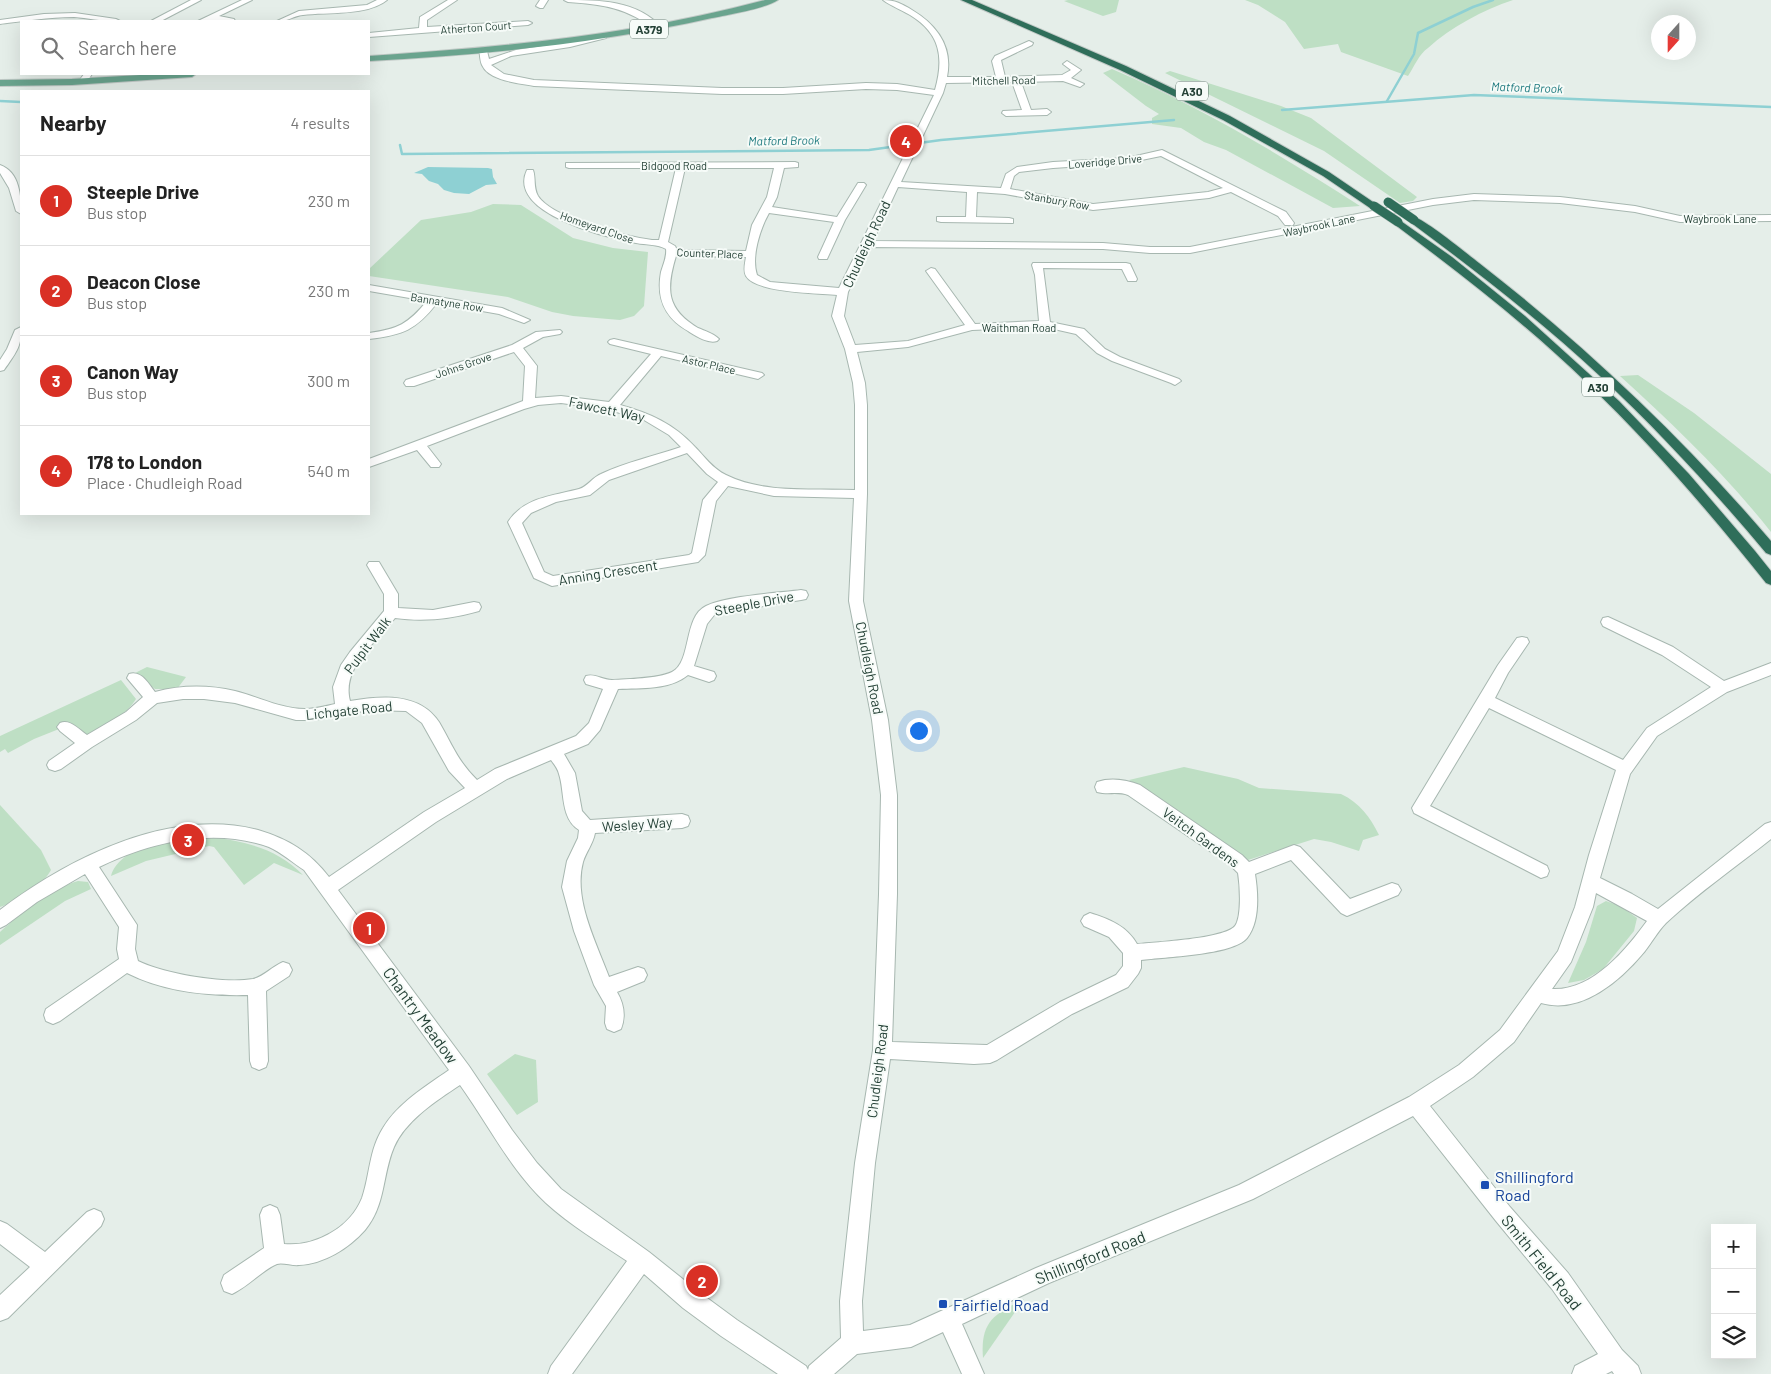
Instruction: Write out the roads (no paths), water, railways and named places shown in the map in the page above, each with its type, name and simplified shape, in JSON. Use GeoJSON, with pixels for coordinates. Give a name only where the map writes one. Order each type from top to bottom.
{"type":"FeatureCollection","features":[{"type":"Feature","properties":{"kind":"highway","name":"A30"},"geometry":{"type":"LineString","coordinates":[[965,0],[1105,60],[1208,108],[1414,220],[1503,285],[1597,366],[1692,460],[1771,550]]}},
{"type":"Feature","properties":{"kind":"highway","name":"A30"},"geometry":{"type":"LineString","coordinates":[[984,0],[1190,90],[1260,126],[1340,172]]}},
{"type":"Feature","properties":{"kind":"highway","name":"A30"},"geometry":{"type":"LineString","coordinates":[[1381,202],[1398,222],[1453,263],[1590,380],[1652,441],[1735,535],[1771,580]]}},
{"type":"Feature","properties":{"kind":"main road","name":"A379"},"geometry":{"type":"LineString","coordinates":[[370,59],[483,50],[658,28],[719,16],[774,0]]}},
{"type":"Feature","properties":{"kind":"main road"},"geometry":{"type":"LineString","coordinates":[[0,83],[86,77],[157,75]]}},
{"type":"Feature","properties":{"kind":"street"},"geometry":{"type":"LineString","coordinates":[[157,20],[198,0]]}},
{"type":"Feature","properties":{"kind":"street"},"geometry":{"type":"LineString","coordinates":[[204,20],[248,0]]}},
{"type":"Feature","properties":{"kind":"street"},"geometry":{"type":"LineString","coordinates":[[283,20],[299,13],[374,6],[383,0]]}},
{"type":"Feature","properties":{"kind":"street"},"geometry":{"type":"LineString","coordinates":[[423,30],[423,20],[453,0]]}},
{"type":"Feature","properties":{"kind":"street"},"geometry":{"type":"LineString","coordinates":[[568,0],[601,2],[634,11],[644,15],[658,28]]}},
{"type":"Feature","properties":{"kind":"street","name":"Chudleigh Road"},"geometry":{"type":"LineString","coordinates":[[852,1343],[851,1301],[855,1260],[882,1050],[888,894],[889,794],[880,720],[856,601],[861,494],[860,383],[838,316],[843,292],[939,92],[944,80],[946,64],[944,50],[938,37],[920,18],[887,0]]}},
{"type":"Feature","properties":{"kind":"street"},"geometry":{"type":"LineString","coordinates":[[0,22],[44,16],[76,16],[108,20]]}},
{"type":"Feature","properties":{"kind":"street"},"geometry":{"type":"LineString","coordinates":[[212,17],[226,20]]}},
{"type":"Feature","properties":{"kind":"street","name":"Atherton Court"},"geometry":{"type":"LineString","coordinates":[[370,35],[528,23]]}},
{"type":"Feature","properties":{"kind":"street"},"geometry":{"type":"LineString","coordinates":[[486,64],[497,57],[509,53],[580,43],[603,36]]}},
{"type":"Feature","properties":{"kind":"street"},"geometry":{"type":"LineString","coordinates":[[1001,80],[996,61],[998,58],[1029,43]]}},
{"type":"Feature","properties":{"kind":"street"},"geometry":{"type":"LineString","coordinates":[[483,50],[486,64],[496,73],[534,83],[730,91],[783,91],[866,86],[897,87],[939,92]]}},
{"type":"Feature","properties":{"kind":"street"},"geometry":{"type":"LineString","coordinates":[[1064,78],[1077,70],[1067,64]]}},
{"type":"Feature","properties":{"kind":"street","name":"Mitchell Road"},"geometry":{"type":"LineString","coordinates":[[944,80],[1064,78],[1080,84]]}},
{"type":"Feature","properties":{"kind":"street"},"geometry":{"type":"LineString","coordinates":[[1016,80],[1027,112]]}},
{"type":"Feature","properties":{"kind":"street"},"geometry":{"type":"LineString","coordinates":[[1006,113],[1047,112]]}},
{"type":"Feature","properties":{"kind":"street","name":"Loveridge Drive"},"geometry":{"type":"LineString","coordinates":[[1005,191],[1007,179],[1017,170],[1076,163],[1130,161],[1162,153],[1282,214],[1288,219],[1289,223]]}},
{"type":"Feature","properties":{"kind":"street"},"geometry":{"type":"LineString","coordinates":[[780,164],[772,196],[757,225],[751,254],[750,272],[752,277],[759,282],[785,288],[843,292]]}},
{"type":"Feature","properties":{"kind":"street","name":"Bidgood Road"},"geometry":{"type":"LineString","coordinates":[[569,165],[795,165]]}},
{"type":"Feature","properties":{"kind":"street","name":"Counter Place"},"geometry":{"type":"LineString","coordinates":[[682,165],[663,244],[671,248],[672,254],[751,254]]}},
{"type":"Feature","properties":{"kind":"street"},"geometry":{"type":"LineString","coordinates":[[0,168],[16,187],[20,206]]}},
{"type":"Feature","properties":{"kind":"street","name":"Homeyard Close"},"geometry":{"type":"LineString","coordinates":[[530,172],[528,181],[539,197],[543,207],[572,220],[643,243],[663,244]]}},
{"type":"Feature","properties":{"kind":"street","name":"Stanbury Row"},"geometry":{"type":"LineString","coordinates":[[894,184],[1005,191],[1093,207],[1209,195],[1229,188]]}},
{"type":"Feature","properties":{"kind":"street"},"geometry":{"type":"LineString","coordinates":[[823,258],[840,220],[860,185]]}},
{"type":"Feature","properties":{"kind":"street"},"geometry":{"type":"LineString","coordinates":[[971,220],[972,189]]}},
{"type":"Feature","properties":{"kind":"street","name":"Waybrook Lane"},"geometry":{"type":"LineString","coordinates":[[866,244],[1041,245],[1190,250],[1433,202],[1474,196],[1560,200],[1635,209],[1680,219],[1771,218]]}},
{"type":"Feature","properties":{"kind":"street"},"geometry":{"type":"LineString","coordinates":[[765,209],[840,220]]}},
{"type":"Feature","properties":{"kind":"street"},"geometry":{"type":"LineString","coordinates":[[941,219],[1008,221]]}},
{"type":"Feature","properties":{"kind":"street"},"geometry":{"type":"LineString","coordinates":[[672,254],[665,280],[664,300],[671,314],[680,322],[693,331],[714,339]]}},
{"type":"Feature","properties":{"kind":"street"},"geometry":{"type":"LineString","coordinates":[[1045,324],[1040,275],[1037,264],[1126,266],[1132,279]]}},
{"type":"Feature","properties":{"kind":"street"},"geometry":{"type":"LineString","coordinates":[[931,271],[972,327]]}},
{"type":"Feature","properties":{"kind":"street","name":"Bannatyne Row"},"geometry":{"type":"LineString","coordinates":[[370,288],[502,311],[524,320]]}},
{"type":"Feature","properties":{"kind":"street"},"geometry":{"type":"LineString","coordinates":[[370,336],[396,334],[416,322],[434,300]]}},
{"type":"Feature","properties":{"kind":"street","name":"Waithman Road"},"geometry":{"type":"LineString","coordinates":[[850,349],[908,344],[972,327],[1045,324],[1080,331],[1101,350],[1116,359],[1174,381]]}},
{"type":"Feature","properties":{"kind":"street"},"geometry":{"type":"LineString","coordinates":[[0,368],[13,350],[20,332]]}},
{"type":"Feature","properties":{"kind":"street","name":"Johns Grove"},"geometry":{"type":"LineString","coordinates":[[410,383],[516,347],[540,334],[556,332]]}},
{"type":"Feature","properties":{"kind":"street","name":"Astor Place"},"geometry":{"type":"LineString","coordinates":[[614,342],[758,375]]}},
{"type":"Feature","properties":{"kind":"street"},"geometry":{"type":"LineString","coordinates":[[516,347],[531,366],[529,403]]}},
{"type":"Feature","properties":{"kind":"street"},"geometry":{"type":"LineString","coordinates":[[611,408],[659,352]]}},
{"type":"Feature","properties":{"kind":"street","name":"Fawcett Way"},"geometry":{"type":"LineString","coordinates":[[370,463],[529,403],[572,399],[652,418],[665,425],[712,472],[726,480],[758,490],[861,494]]}},
{"type":"Feature","properties":{"kind":"street"},"geometry":{"type":"LineString","coordinates":[[420,445],[435,464]]}},
{"type":"Feature","properties":{"kind":"street","name":"Anning Crescent"},"geometry":{"type":"LineString","coordinates":[[690,448],[604,477],[585,492],[553,498],[526,510],[515,522],[538,575],[552,581],[693,559],[698,555],[710,500],[726,480]]}},
{"type":"Feature","properties":{"kind":"street","name":"Pulpit Walk"},"geometry":{"type":"LineString","coordinates":[[344,707],[340,692],[343,675],[354,658],[392,612],[391,594],[374,565]]}},
{"type":"Feature","properties":{"kind":"street","name":"Steeple Drive"},"geometry":{"type":"LineString","coordinates":[[686,669],[700,622],[710,610],[801,594]]}},
{"type":"Feature","properties":{"kind":"street","name":"Pulpit Walk"},"geometry":{"type":"LineString","coordinates":[[392,612],[437,615],[459,612],[474,607]]}},
{"type":"Feature","properties":{"kind":"street"},"geometry":{"type":"LineString","coordinates":[[1608,622],[1657,643],[1704,672],[1722,688]]}},
{"type":"Feature","properties":{"kind":"street"},"geometry":{"type":"LineString","coordinates":[[1522,642],[1503,669],[1420,808],[1541,871]]}},
{"type":"Feature","properties":{"kind":"street"},"geometry":{"type":"LineString","coordinates":[[591,680],[612,686],[616,684],[658,681],[677,676],[686,669],[709,676]]}},
{"type":"Feature","properties":{"kind":"street","name":"Shillingford Road"},"geometry":{"type":"LineString","coordinates":[[852,1343],[911,1336],[1043,1275],[1246,1192],[1416,1104],[1466,1071],[1507,1036],[1564,956],[1584,907],[1600,847],[1626,768],[1652,732],[1722,688],[1771,670]]}},
{"type":"Feature","properties":{"kind":"street"},"geometry":{"type":"LineString","coordinates":[[55,765],[86,743],[131,716],[152,698],[134,678]]}},
{"type":"Feature","properties":{"kind":"street"},"geometry":{"type":"LineString","coordinates":[[327,888],[374,854],[500,774],[582,740],[591,732],[612,686]]}},
{"type":"Feature","properties":{"kind":"street","name":"Lichgate Road"},"geometry":{"type":"LineString","coordinates":[[152,698],[170,695],[211,694],[235,697],[271,708],[305,715],[344,707],[391,704],[416,709],[434,728],[454,766],[476,789]]}},
{"type":"Feature","properties":{"kind":"street"},"geometry":{"type":"LineString","coordinates":[[1486,700],[1626,768]]}},
{"type":"Feature","properties":{"kind":"street"},"geometry":{"type":"LineString","coordinates":[[65,727],[86,743]]}},
{"type":"Feature","properties":{"kind":"street","name":"Wesley Way"},"geometry":{"type":"LineString","coordinates":[[555,752],[567,773],[573,798],[572,808],[583,825],[588,827],[682,821]]}},
{"type":"Feature","properties":{"kind":"street","name":"Veitch Gardens"},"geometry":{"type":"LineString","coordinates":[[1103,787],[1124,786],[1134,790],[1236,860],[1246,870],[1248,882],[1247,921],[1240,933],[1218,944],[1132,953]]}},
{"type":"Feature","properties":{"kind":"street"},"geometry":{"type":"LineString","coordinates":[[588,827],[586,838],[575,861],[571,886],[584,931],[603,984],[615,1005],[614,1023]]}},
{"type":"Feature","properties":{"kind":"street"},"geometry":{"type":"LineString","coordinates":[[1538,994],[1553,998],[1568,997],[1598,984],[1627,957],[1659,919],[1771,829]]}},
{"type":"Feature","properties":{"kind":"street","name":"Chantry Meadow"},"geometry":{"type":"LineString","coordinates":[[0,920],[43,890],[88,864],[155,837],[196,831],[244,834],[279,843],[295,852],[310,865],[462,1072],[505,1137],[530,1170],[554,1196],[642,1259],[691,1300],[798,1374]]}},
{"type":"Feature","properties":{"kind":"street"},"geometry":{"type":"LineString","coordinates":[[1246,870],[1294,852],[1347,908],[1392,890]]}},
{"type":"Feature","properties":{"kind":"street"},"geometry":{"type":"LineString","coordinates":[[88,864],[128,925],[129,931],[125,948],[129,962],[138,970],[180,982],[217,986],[257,987],[283,970]]}},
{"type":"Feature","properties":{"kind":"street"},"geometry":{"type":"LineString","coordinates":[[1591,882],[1626,899],[1659,919]]}},
{"type":"Feature","properties":{"kind":"street"},"geometry":{"type":"LineString","coordinates":[[882,1050],[974,1056],[990,1054],[1066,1008],[1122,981],[1132,968],[1132,953],[1129,945],[1119,933],[1104,924],[1090,921]]}},
{"type":"Feature","properties":{"kind":"street"},"geometry":{"type":"LineString","coordinates":[[53,1015],[129,962]]}},
{"type":"Feature","properties":{"kind":"street"},"geometry":{"type":"LineString","coordinates":[[603,984],[614,985],[638,975]]}},
{"type":"Feature","properties":{"kind":"street"},"geometry":{"type":"LineString","coordinates":[[257,987],[259,1061]]}},
{"type":"Feature","properties":{"kind":"street"},"geometry":{"type":"LineString","coordinates":[[232,1283],[275,1253],[293,1256],[311,1254],[327,1247],[358,1221],[368,1207],[388,1136],[400,1119],[462,1072]]}},
{"type":"Feature","properties":{"kind":"street","name":"Smith Field Road"},"geometry":{"type":"LineString","coordinates":[[1416,1104],[1560,1281],[1614,1358],[1630,1374]]}},
{"type":"Feature","properties":{"kind":"street"},"geometry":{"type":"LineString","coordinates":[[270,1215],[275,1253]]}},
{"type":"Feature","properties":{"kind":"street"},"geometry":{"type":"LineString","coordinates":[[0,1310],[94,1219]]}},
{"type":"Feature","properties":{"kind":"street"},"geometry":{"type":"LineString","coordinates":[[0,1231],[46,1266]]}},
{"type":"Feature","properties":{"kind":"street"},"geometry":{"type":"LineString","coordinates":[[559,1374],[642,1259]]}},
{"type":"Feature","properties":{"kind":"street"},"geometry":{"type":"LineString","coordinates":[[948,1318],[973,1374]]}},
{"type":"Feature","properties":{"kind":"street"},"geometry":{"type":"LineString","coordinates":[[817,1374],[852,1343]]}},
{"type":"Feature","properties":{"kind":"street"},"geometry":{"type":"LineString","coordinates":[[1583,1374],[1614,1358]]}},
{"type":"Feature","properties":{"kind":"water"},"geometry":{"type":"Polygon","coordinates":[[[428,167],[488,168],[492,169],[493,177],[497,184],[486,185],[469,194],[454,193],[444,190],[438,184],[429,181],[422,174],[414,173],[428,167]]]}},
{"type":"Feature","properties":{"kind":"waterway"},"geometry":{"type":"LineString","coordinates":[[1387,101],[1414,54],[1418,33],[1473,7],[1493,0]]}},
{"type":"Feature","properties":{"kind":"waterway","name":"Matford Brook"},"geometry":{"type":"LineString","coordinates":[[1282,110],[1474,95],[1771,107]]}},
{"type":"Feature","properties":{"kind":"waterway","name":"Matford Brook"},"geometry":{"type":"LineString","coordinates":[[0,101],[20,102]]}},
{"type":"Feature","properties":{"kind":"waterway","name":"Matford Brook"},"geometry":{"type":"LineString","coordinates":[[400,145],[402,154],[869,150],[941,140],[1174,120]]}},
{"type":"Feature","properties":{"kind":"place","name":"178 to London"},"geometry":{"type":"Point","coordinates":[906,141]}},
{"type":"Feature","properties":{"kind":"place","name":"Canon Way"},"geometry":{"type":"Point","coordinates":[188,840]}},
{"type":"Feature","properties":{"kind":"place","name":"Steeple Drive"},"geometry":{"type":"Point","coordinates":[369,928]}},
{"type":"Feature","properties":{"kind":"place","name":"Shillingford Road"},"geometry":{"type":"Point","coordinates":[1485,1185]}},
{"type":"Feature","properties":{"kind":"place","name":"Deacon Close"},"geometry":{"type":"Point","coordinates":[702,1281]}},
{"type":"Feature","properties":{"kind":"place","name":"Fairfield Road"},"geometry":{"type":"Point","coordinates":[943,1304]}}]}
